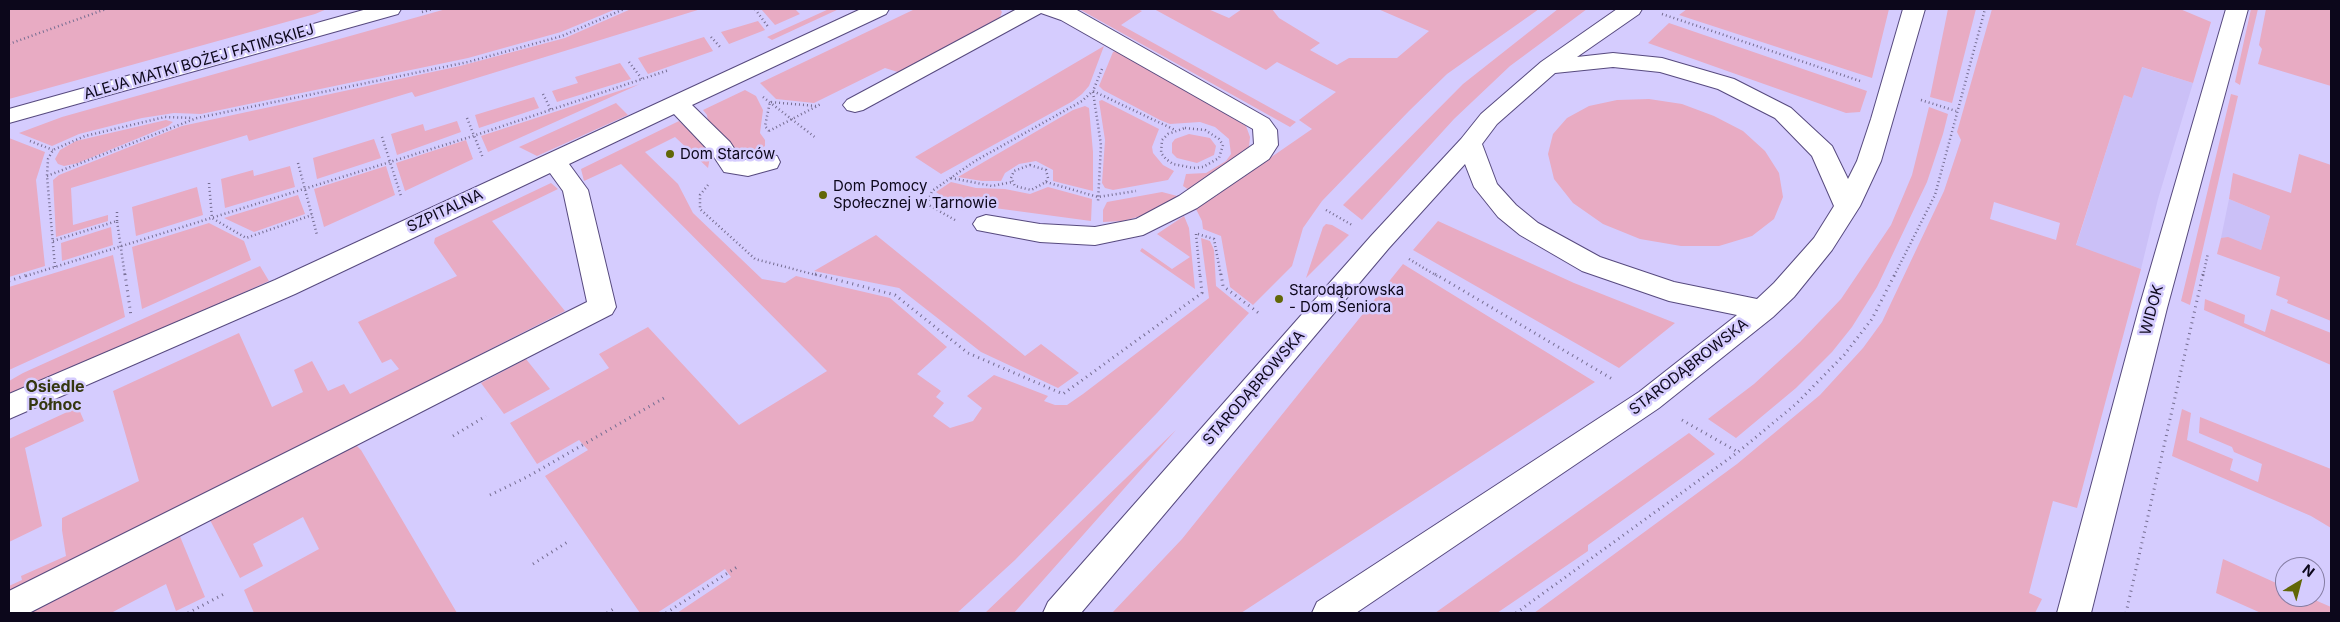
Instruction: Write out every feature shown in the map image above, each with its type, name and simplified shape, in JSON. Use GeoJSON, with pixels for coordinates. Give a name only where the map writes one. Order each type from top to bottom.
{"type":"FeatureCollection","features":[{"type":"Feature","properties":{"kind":"street","name":"ALEJA MATKI BOŻEJ FATIMSKIEJ"},"geometry":{"type":"LineString","coordinates":[[9,116],[346,15],[390,9]]}},
{"type":"Feature","properties":{"kind":"street","name":"SZPITALNA"},"geometry":{"type":"LineString","coordinates":[[9,407],[285,287],[878,9]]}},
{"type":"Feature","properties":{"kind":"street"},"geometry":{"type":"LineString","coordinates":[[855,105],[1033,9]]}},
{"type":"Feature","properties":{"kind":"street"},"geometry":{"type":"LineString","coordinates":[[986,224],[1040,233],[1095,236],[1143,226],[1188,202],[1260,153],[1266,145],[1265,130],[1261,124],[1069,15],[1049,9]]}},
{"type":"Feature","properties":{"kind":"street","name":"STARODĄBROWSKA"},"geometry":{"type":"LineString","coordinates":[[1060,613],[1380,242],[1470,144],[1490,119],[1549,67],[1631,9]]}},
{"type":"Feature","properties":{"kind":"street","name":"STARODĄBROWSKA"},"geometry":{"type":"LineString","coordinates":[[1329,613],[1649,400],[1763,310],[1797,276],[1823,244],[1847,206],[1869,161],[1914,9]]}},
{"type":"Feature","properties":{"kind":"street","name":"WIDOK"},"geometry":{"type":"LineString","coordinates":[[2074,613],[2153,308],[2237,9]]}},
{"type":"Feature","properties":{"kind":"street"},"geometry":{"type":"LineString","coordinates":[[1549,67],[1612,60],[1662,65],[1726,84],[1783,113],[1823,152],[1847,206]]}},
{"type":"Feature","properties":{"kind":"street"},"geometry":{"type":"LineString","coordinates":[[677,103],[721,148],[733,166],[748,168],[768,162]]}},
{"type":"Feature","properties":{"kind":"street"},"geometry":{"type":"LineString","coordinates":[[1470,144],[1486,187],[1507,211],[1529,229],[1591,264],[1684,295],[1763,310]]}},
{"type":"Feature","properties":{"kind":"street"},"geometry":{"type":"LineString","coordinates":[[9,607],[602,307],[575,190],[553,160]]}},
{"type":"Feature","properties":{"kind":"path"},"geometry":{"type":"LineString","coordinates":[[9,44],[106,9]]}},
{"type":"Feature","properties":{"kind":"path"},"geometry":{"type":"LineString","coordinates":[[47,176],[197,118],[468,62],[562,36],[624,9]]}},
{"type":"Feature","properties":{"kind":"path"},"geometry":{"type":"LineString","coordinates":[[755,9],[771,30],[763,34]]}},
{"type":"Feature","properties":{"kind":"path"},"geometry":{"type":"LineString","coordinates":[[1516,613],[1738,452],[1796,404],[1844,355],[1872,319],[1935,195],[1956,111],[1985,9]]}},
{"type":"Feature","properties":{"kind":"path"},"geometry":{"type":"LineString","coordinates":[[1656,12],[1956,111]]}},
{"type":"Feature","properties":{"kind":"path"},"geometry":{"type":"LineString","coordinates":[[986,224],[960,222],[927,204],[932,191],[976,161],[1082,101],[1093,91],[1113,39]]}},
{"type":"Feature","properties":{"kind":"path"},"geometry":{"type":"LineString","coordinates":[[715,54],[724,51]]}},
{"type":"Feature","properties":{"kind":"path"},"geometry":{"type":"LineString","coordinates":[[629,62],[647,86]]}},
{"type":"Feature","properties":{"kind":"path"},"geometry":{"type":"LineString","coordinates":[[9,281],[473,136],[678,67]]}},
{"type":"Feature","properties":{"kind":"path"},"geometry":{"type":"LineString","coordinates":[[756,91],[816,138]]}},
{"type":"Feature","properties":{"kind":"path"},"geometry":{"type":"LineString","coordinates":[[1093,91],[1176,130],[1195,128],[1213,134],[1223,145],[1219,158],[1203,167],[1193,168],[1173,164],[1161,153],[1160,147],[1168,134],[1176,130]]}},
{"type":"Feature","properties":{"kind":"path"},"geometry":{"type":"LineString","coordinates":[[1093,91],[1100,145],[1095,236]]}},
{"type":"Feature","properties":{"kind":"path"},"geometry":{"type":"LineString","coordinates":[[543,94],[551,110]]}},
{"type":"Feature","properties":{"kind":"path"},"geometry":{"type":"LineString","coordinates":[[769,131],[838,95],[855,105]]}},
{"type":"Feature","properties":{"kind":"path"},"geometry":{"type":"LineString","coordinates":[[770,102],[817,106]]}},
{"type":"Feature","properties":{"kind":"path"},"geometry":{"type":"LineString","coordinates":[[768,162],[776,153],[769,131],[764,126],[770,102]]}},
{"type":"Feature","properties":{"kind":"path"},"geometry":{"type":"LineString","coordinates":[[55,267],[47,176],[48,159],[53,150],[68,142],[166,117],[197,118]]}},
{"type":"Feature","properties":{"kind":"path"},"geometry":{"type":"LineString","coordinates":[[467,118],[483,159]]}},
{"type":"Feature","properties":{"kind":"path"},"geometry":{"type":"LineString","coordinates":[[382,137],[402,197]]}},
{"type":"Feature","properties":{"kind":"path"},"geometry":{"type":"LineString","coordinates":[[298,163],[318,236]]}},
{"type":"Feature","properties":{"kind":"path"},"geometry":{"type":"LineString","coordinates":[[951,178],[992,186],[1012,182],[1025,190],[1037,188],[1046,182],[1048,178],[1046,170],[1030,165],[1014,171],[1011,178],[1012,182]]}},
{"type":"Feature","properties":{"kind":"path"},"geometry":{"type":"LineString","coordinates":[[733,166],[713,179],[700,195],[700,209],[755,260],[895,294],[968,353],[1063,394],[1202,293],[1196,233],[1188,202]]}},
{"type":"Feature","properties":{"kind":"path"},"geometry":{"type":"LineString","coordinates":[[1046,182],[1098,197],[1137,191]]}},
{"type":"Feature","properties":{"kind":"path"},"geometry":{"type":"LineString","coordinates":[[209,183],[212,218]]}},
{"type":"Feature","properties":{"kind":"path"},"geometry":{"type":"LineString","coordinates":[[1326,210],[1738,452]]}},
{"type":"Feature","properties":{"kind":"path"},"geometry":{"type":"LineString","coordinates":[[117,212],[120,246],[132,319]]}},
{"type":"Feature","properties":{"kind":"path"},"geometry":{"type":"LineString","coordinates":[[212,218],[246,238],[312,214]]}},
{"type":"Feature","properties":{"kind":"path"},"geometry":{"type":"LineString","coordinates":[[53,241],[117,221]]}},
{"type":"Feature","properties":{"kind":"path"},"geometry":{"type":"LineString","coordinates":[[1196,233],[1214,239],[1223,286],[1260,314]]}},
{"type":"Feature","properties":{"kind":"path"},"geometry":{"type":"LineString","coordinates":[[2126,613],[2210,245]]}},
{"type":"Feature","properties":{"kind":"path"},"geometry":{"type":"LineString","coordinates":[[490,495],[527,477],[664,398]]}},
{"type":"Feature","properties":{"kind":"path"},"geometry":{"type":"LineString","coordinates":[[453,436],[486,416]]}},
{"type":"Feature","properties":{"kind":"path"},"geometry":{"type":"LineString","coordinates":[[533,564],[569,540]]}},
{"type":"Feature","properties":{"kind":"path"},"geometry":{"type":"LineString","coordinates":[[666,613],[737,567]]}},
{"type":"Feature","properties":{"kind":"path"},"geometry":{"type":"LineString","coordinates":[[188,613],[224,594]]}},
{"type":"Feature","properties":{"kind":"path"},"geometry":{"type":"LineString","coordinates":[[607,613],[615,608]]}},
{"type":"Feature","properties":{"kind":"shaded area"},"geometry":{"type":"Polygon","coordinates":[[[9,9],[327,9],[315,14],[9,99],[9,9]]]}},
{"type":"Feature","properties":{"kind":"shaded area"},"geometry":{"type":"Polygon","coordinates":[[[446,9],[616,9],[561,32],[468,58],[201,114],[174,113],[142,118],[79,134],[52,146],[19,133],[62,117],[446,9]]]}},
{"type":"Feature","properties":{"kind":"shaded area"},"geometry":{"type":"Polygon","coordinates":[[[631,9],[701,9],[415,97],[412,92],[249,141],[247,135],[71,188],[73,225],[108,215],[108,221],[56,237],[53,180],[59,175],[182,126],[460,66],[565,38],[631,9]]]}},
{"type":"Feature","properties":{"kind":"shaded area"},"geometry":{"type":"Polygon","coordinates":[[[761,9],[795,9],[800,14],[775,25],[761,9]]]}},
{"type":"Feature","properties":{"kind":"shaded area"},"geometry":{"type":"Polygon","coordinates":[[[829,9],[839,9],[772,40],[767,37],[829,9]]]}},
{"type":"Feature","properties":{"kind":"shaded area"},"geometry":{"type":"Polygon","coordinates":[[[915,9],[1000,9],[1002,12],[994,23],[901,73],[885,68],[814,103],[776,99],[760,83],[915,9]]]}},
{"type":"Feature","properties":{"kind":"shaded area"},"geometry":{"type":"Polygon","coordinates":[[[1079,9],[1137,9],[1142,11],[1121,25],[1296,122],[1290,127],[1079,9]]]}},
{"type":"Feature","properties":{"kind":"shaded area"},"geometry":{"type":"Polygon","coordinates":[[[1154,9],[1208,9],[1229,18],[1242,9],[1272,9],[1279,18],[1320,43],[1310,50],[1337,65],[1349,58],[1397,58],[1429,31],[1378,9],[1539,9],[1447,74],[1322,201],[1303,228],[1292,266],[1253,305],[1230,287],[1221,236],[1203,229],[1202,221],[1196,209],[1312,129],[1299,120],[1336,92],[1277,62],[1266,70],[1154,9]]]}},
{"type":"Feature","properties":{"kind":"shaded area"},"geometry":{"type":"Polygon","coordinates":[[[1558,9],[1587,9],[1510,66],[1454,119],[1362,220],[1343,205],[1463,84],[1558,9]]]}},
{"type":"Feature","properties":{"kind":"shaded area"},"geometry":{"type":"Polygon","coordinates":[[[1687,9],[1889,9],[1872,78],[1679,15],[1687,9]]]}},
{"type":"Feature","properties":{"kind":"shaded area"},"geometry":{"type":"Polygon","coordinates":[[[1948,9],[1976,9],[1952,103],[1930,97],[1948,9]]]}},
{"type":"Feature","properties":{"kind":"shaded area"},"geometry":{"type":"Polygon","coordinates":[[[1992,9],[2180,9],[2211,22],[2193,83],[2142,67],[2132,98],[2124,95],[2076,245],[2141,269],[2077,508],[2053,501],[2029,593],[2042,599],[2035,613],[1534,613],[1737,464],[1820,395],[1863,348],[1882,322],[1944,191],[1961,140],[1957,132],[1992,9]],[[1994,202],[1990,219],[2056,240],[2060,223],[1994,202]]]}},
{"type":"Feature","properties":{"kind":"shaded area"},"geometry":{"type":"Polygon","coordinates":[[[2251,9],[2258,9],[2240,85],[2235,82],[2251,9]]]}},
{"type":"Feature","properties":{"kind":"shaded area"},"geometry":{"type":"Polygon","coordinates":[[[2266,9],[2331,9],[2331,86],[2258,64],[2262,49],[2259,45],[2266,9]]]}},
{"type":"Feature","properties":{"kind":"shaded area"},"geometry":{"type":"Polygon","coordinates":[[[758,21],[765,30],[729,44],[721,32],[758,21]]]}},
{"type":"Feature","properties":{"kind":"shaded area"},"geometry":{"type":"Polygon","coordinates":[[[1669,23],[1867,91],[1860,112],[1846,113],[1648,43],[1669,23]]]}},
{"type":"Feature","properties":{"kind":"shaded area"},"geometry":{"type":"Polygon","coordinates":[[[704,37],[713,51],[648,74],[638,58],[704,37]]]}},
{"type":"Feature","properties":{"kind":"shaded area"},"geometry":{"type":"Polygon","coordinates":[[[1104,46],[1089,86],[1073,101],[941,174],[915,157],[1104,46]]]}},
{"type":"Feature","properties":{"kind":"shaded area"},"geometry":{"type":"Polygon","coordinates":[[[1118,50],[1246,126],[1250,137],[1249,147],[1242,156],[1189,190],[1183,186],[1186,174],[1206,173],[1226,161],[1231,154],[1229,139],[1215,127],[1200,122],[1170,124],[1103,90],[1099,86],[1113,52],[1118,50]]]}},
{"type":"Feature","properties":{"kind":"shaded area"},"geometry":{"type":"Polygon","coordinates":[[[620,63],[631,79],[557,102],[552,91],[578,83],[575,77],[620,63]]]}},
{"type":"Feature","properties":{"kind":"shaded area"},"geometry":{"type":"Polygon","coordinates":[[[2141,67],[2193,83],[2158,199],[2141,269],[2076,246],[2124,95],[2132,98],[2141,67]]]}},
{"type":"Feature","properties":{"kind":"shaded area"},"geometry":{"type":"Polygon","coordinates":[[[640,84],[488,152],[481,136],[634,86],[640,84]]]}},
{"type":"Feature","properties":{"kind":"shaded area"},"geometry":{"type":"Polygon","coordinates":[[[745,90],[756,96],[763,110],[760,133],[765,140],[765,146],[756,153],[736,156],[709,128],[707,115],[703,110],[745,90]]]}},
{"type":"Feature","properties":{"kind":"shaded area"},"geometry":{"type":"Polygon","coordinates":[[[2231,94],[2238,96],[2190,305],[2181,301],[2231,94]]]}},
{"type":"Feature","properties":{"kind":"shaded area"},"geometry":{"type":"Polygon","coordinates":[[[534,97],[539,108],[479,128],[475,115],[534,97]]]}},
{"type":"Feature","properties":{"kind":"shaded area"},"geometry":{"type":"Polygon","coordinates":[[[1649,99],[1682,104],[1714,116],[1743,131],[1765,151],[1779,173],[1783,197],[1774,219],[1752,236],[1719,246],[1681,246],[1640,239],[1603,224],[1573,203],[1554,179],[1548,154],[1553,134],[1567,118],[1589,106],[1617,100],[1649,99]]]}},
{"type":"Feature","properties":{"kind":"shaded area"},"geometry":{"type":"Polygon","coordinates":[[[1102,100],[1159,129],[1152,147],[1153,153],[1163,165],[1174,171],[1168,180],[1113,190],[1105,188],[1102,183],[1105,140],[1099,101],[1102,100]]]}},
{"type":"Feature","properties":{"kind":"shaded area"},"geometry":{"type":"Polygon","coordinates":[[[616,103],[628,115],[537,156],[519,147],[616,103]]]}},
{"type":"Feature","properties":{"kind":"shaded area"},"geometry":{"type":"Polygon","coordinates":[[[1085,106],[1089,108],[1093,152],[1093,191],[1053,181],[1053,170],[1036,161],[1019,164],[1005,173],[1001,181],[982,181],[958,177],[1073,110],[1085,106]]]}},
{"type":"Feature","properties":{"kind":"shaded area"},"geometry":{"type":"Polygon","coordinates":[[[1929,107],[1948,114],[1943,134],[1927,182],[1877,287],[1852,327],[1832,352],[1796,388],[1736,438],[1708,419],[1754,384],[1800,342],[1841,299],[1891,225],[1912,175],[1929,107]]]}},
{"type":"Feature","properties":{"kind":"shaded area"},"geometry":{"type":"Polygon","coordinates":[[[166,120],[173,122],[168,126],[78,163],[64,166],[58,164],[55,159],[60,150],[76,141],[166,120]]]}},
{"type":"Feature","properties":{"kind":"shaded area"},"geometry":{"type":"Polygon","coordinates":[[[457,121],[461,132],[397,155],[391,134],[423,124],[425,131],[457,121]]]}},
{"type":"Feature","properties":{"kind":"shaded area"},"geometry":{"type":"Polygon","coordinates":[[[679,121],[706,147],[710,157],[708,168],[675,137],[645,152],[678,184],[693,213],[762,279],[785,283],[796,276],[890,298],[947,347],[917,374],[941,391],[936,397],[944,403],[933,416],[950,428],[973,421],[982,408],[967,396],[994,375],[1048,396],[1044,401],[1055,405],[1067,405],[1083,394],[1209,298],[1201,238],[1210,241],[1214,250],[1216,286],[1249,313],[1157,413],[1015,560],[957,613],[677,613],[731,577],[725,569],[657,613],[640,613],[545,476],[588,450],[579,440],[537,464],[510,423],[609,368],[599,354],[648,327],[739,425],[827,371],[621,164],[584,181],[581,169],[679,121]]]}},
{"type":"Feature","properties":{"kind":"shaded area"},"geometry":{"type":"Polygon","coordinates":[[[1189,134],[1210,138],[1216,146],[1214,155],[1197,163],[1177,158],[1172,153],[1172,143],[1175,139],[1189,134]]]}},
{"type":"Feature","properties":{"kind":"shaded area"},"geometry":{"type":"Polygon","coordinates":[[[9,138],[45,152],[36,180],[45,266],[9,277],[9,138]]]}},
{"type":"Feature","properties":{"kind":"shaded area"},"geometry":{"type":"Polygon","coordinates":[[[374,139],[381,158],[317,179],[313,158],[374,139]]]}},
{"type":"Feature","properties":{"kind":"shaded area"},"geometry":{"type":"Polygon","coordinates":[[[466,140],[473,159],[405,191],[396,163],[466,140]]]}},
{"type":"Feature","properties":{"kind":"shaded area"},"geometry":{"type":"Polygon","coordinates":[[[2299,154],[2331,165],[2331,321],[2287,303],[2288,300],[2276,295],[2280,277],[2217,254],[2221,238],[2228,237],[2261,250],[2270,216],[2229,199],[2233,173],[2291,193],[2299,154]]]}},
{"type":"Feature","properties":{"kind":"shaded area"},"geometry":{"type":"Polygon","coordinates":[[[290,166],[295,187],[225,208],[221,179],[253,170],[254,176],[290,166]]]}},
{"type":"Feature","properties":{"kind":"shaded area"},"geometry":{"type":"Polygon","coordinates":[[[386,166],[395,195],[324,227],[314,189],[386,166]]]}},
{"type":"Feature","properties":{"kind":"shaded area"},"geometry":{"type":"Polygon","coordinates":[[[951,182],[976,188],[1005,189],[1030,194],[1048,187],[1092,199],[1091,221],[965,204],[946,199],[936,192],[951,182]]]}},
{"type":"Feature","properties":{"kind":"shaded area"},"geometry":{"type":"Polygon","coordinates":[[[551,183],[558,189],[492,221],[565,311],[9,595],[9,586],[22,580],[21,576],[66,556],[62,518],[139,481],[113,391],[239,333],[272,407],[303,392],[294,370],[312,361],[328,391],[344,384],[350,394],[399,369],[391,359],[382,363],[358,322],[457,276],[434,243],[435,238],[551,183]]]}},
{"type":"Feature","properties":{"kind":"shaded area"},"geometry":{"type":"Polygon","coordinates":[[[197,187],[203,215],[136,236],[132,207],[197,187]]]}},
{"type":"Feature","properties":{"kind":"shaded area"},"geometry":{"type":"Polygon","coordinates":[[[1162,192],[1181,197],[1148,214],[1123,221],[1103,222],[1103,210],[1107,202],[1162,192]]]}},
{"type":"Feature","properties":{"kind":"shaded area"},"geometry":{"type":"Polygon","coordinates":[[[298,195],[305,214],[254,232],[224,218],[298,195]]]}},
{"type":"Feature","properties":{"kind":"shaded area"},"geometry":{"type":"Polygon","coordinates":[[[2229,199],[2270,216],[2261,250],[2228,238],[2221,238],[2229,199]]]}},
{"type":"Feature","properties":{"kind":"shaded area"},"geometry":{"type":"Polygon","coordinates":[[[1184,216],[1189,228],[1195,289],[1140,251],[1142,248],[1172,269],[1190,257],[1157,234],[1184,216]]]}},
{"type":"Feature","properties":{"kind":"shaded area"},"geometry":{"type":"Polygon","coordinates":[[[1438,221],[1574,283],[1675,323],[1619,368],[1413,250],[1438,221]]]}},
{"type":"Feature","properties":{"kind":"shaded area"},"geometry":{"type":"Polygon","coordinates":[[[209,223],[244,241],[251,260],[142,309],[132,247],[209,223]]]}},
{"type":"Feature","properties":{"kind":"shaded area"},"geometry":{"type":"Polygon","coordinates":[[[1326,224],[1332,225],[1349,235],[1306,278],[1323,227],[1326,224]]]}},
{"type":"Feature","properties":{"kind":"shaded area"},"geometry":{"type":"Polygon","coordinates":[[[111,227],[113,245],[62,261],[61,243],[111,227]]]}},
{"type":"Feature","properties":{"kind":"shaded area"},"geometry":{"type":"Polygon","coordinates":[[[876,235],[1025,356],[1041,344],[1079,373],[1058,388],[981,352],[899,288],[814,271],[876,235]]]}},
{"type":"Feature","properties":{"kind":"shaded area"},"geometry":{"type":"Polygon","coordinates":[[[113,255],[125,317],[9,370],[9,287],[113,255]]]}},
{"type":"Feature","properties":{"kind":"shaded area"},"geometry":{"type":"Polygon","coordinates":[[[1403,264],[1595,382],[1241,613],[1112,613],[1182,539],[1403,264]]]}},
{"type":"Feature","properties":{"kind":"shaded area"},"geometry":{"type":"Polygon","coordinates":[[[260,266],[269,281],[34,387],[9,394],[9,381],[23,373],[260,266]]]}},
{"type":"Feature","properties":{"kind":"shaded area"},"geometry":{"type":"Polygon","coordinates":[[[2205,299],[2245,315],[2244,323],[2265,332],[2271,309],[2331,333],[2331,365],[2204,310],[2205,299]]]}},
{"type":"Feature","properties":{"kind":"shaded area"},"geometry":{"type":"Polygon","coordinates":[[[526,359],[550,389],[504,414],[481,383],[526,359]]]}},
{"type":"Feature","properties":{"kind":"shaded area"},"geometry":{"type":"Polygon","coordinates":[[[78,407],[84,421],[25,448],[42,526],[9,542],[9,439],[78,407]]]}},
{"type":"Feature","properties":{"kind":"shaded area"},"geometry":{"type":"Polygon","coordinates":[[[2182,409],[2191,413],[2187,440],[2233,459],[2230,470],[2258,482],[2262,464],[2234,452],[2232,447],[2199,433],[2200,417],[2331,469],[2331,528],[2311,516],[2172,456],[2182,409]]]}},
{"type":"Feature","properties":{"kind":"shaded area"},"geometry":{"type":"Polygon","coordinates":[[[1176,430],[1014,613],[985,613],[1098,505],[1176,430]]]}},
{"type":"Feature","properties":{"kind":"shaded area"},"geometry":{"type":"Polygon","coordinates":[[[1689,433],[1715,454],[1588,545],[1588,551],[1497,613],[1435,613],[1689,433]]]}},
{"type":"Feature","properties":{"kind":"shaded area"},"geometry":{"type":"Polygon","coordinates":[[[356,445],[361,450],[457,613],[254,613],[244,590],[319,549],[303,517],[253,544],[263,566],[240,578],[210,520],[356,445]]]}},
{"type":"Feature","properties":{"kind":"shaded area"},"geometry":{"type":"Polygon","coordinates":[[[179,534],[205,597],[176,611],[166,584],[111,613],[21,613],[179,534]]]}},
{"type":"Feature","properties":{"kind":"shaded area"},"geometry":{"type":"Polygon","coordinates":[[[2223,559],[2275,582],[2275,607],[2325,607],[2325,604],[2331,607],[2331,613],[2261,613],[2216,593],[2223,559]]]}},
{"type":"Feature","properties":{"kind":"place","name":"Dom Starców"},"geometry":{"type":"Point","coordinates":[670,154]}},
{"type":"Feature","properties":{"kind":"place","name":"Dom Pomocy Społecznej w Tarnowie"},"geometry":{"type":"Point","coordinates":[823,195]}},
{"type":"Feature","properties":{"kind":"place","name":"Starodąbrowska - Dom Seniora"},"geometry":{"type":"Point","coordinates":[1279,299]}},
{"type":"Feature","properties":{"kind":"district","name":"Osiedle Północ"},"geometry":{"type":"Point","coordinates":[55,396]}}]}
